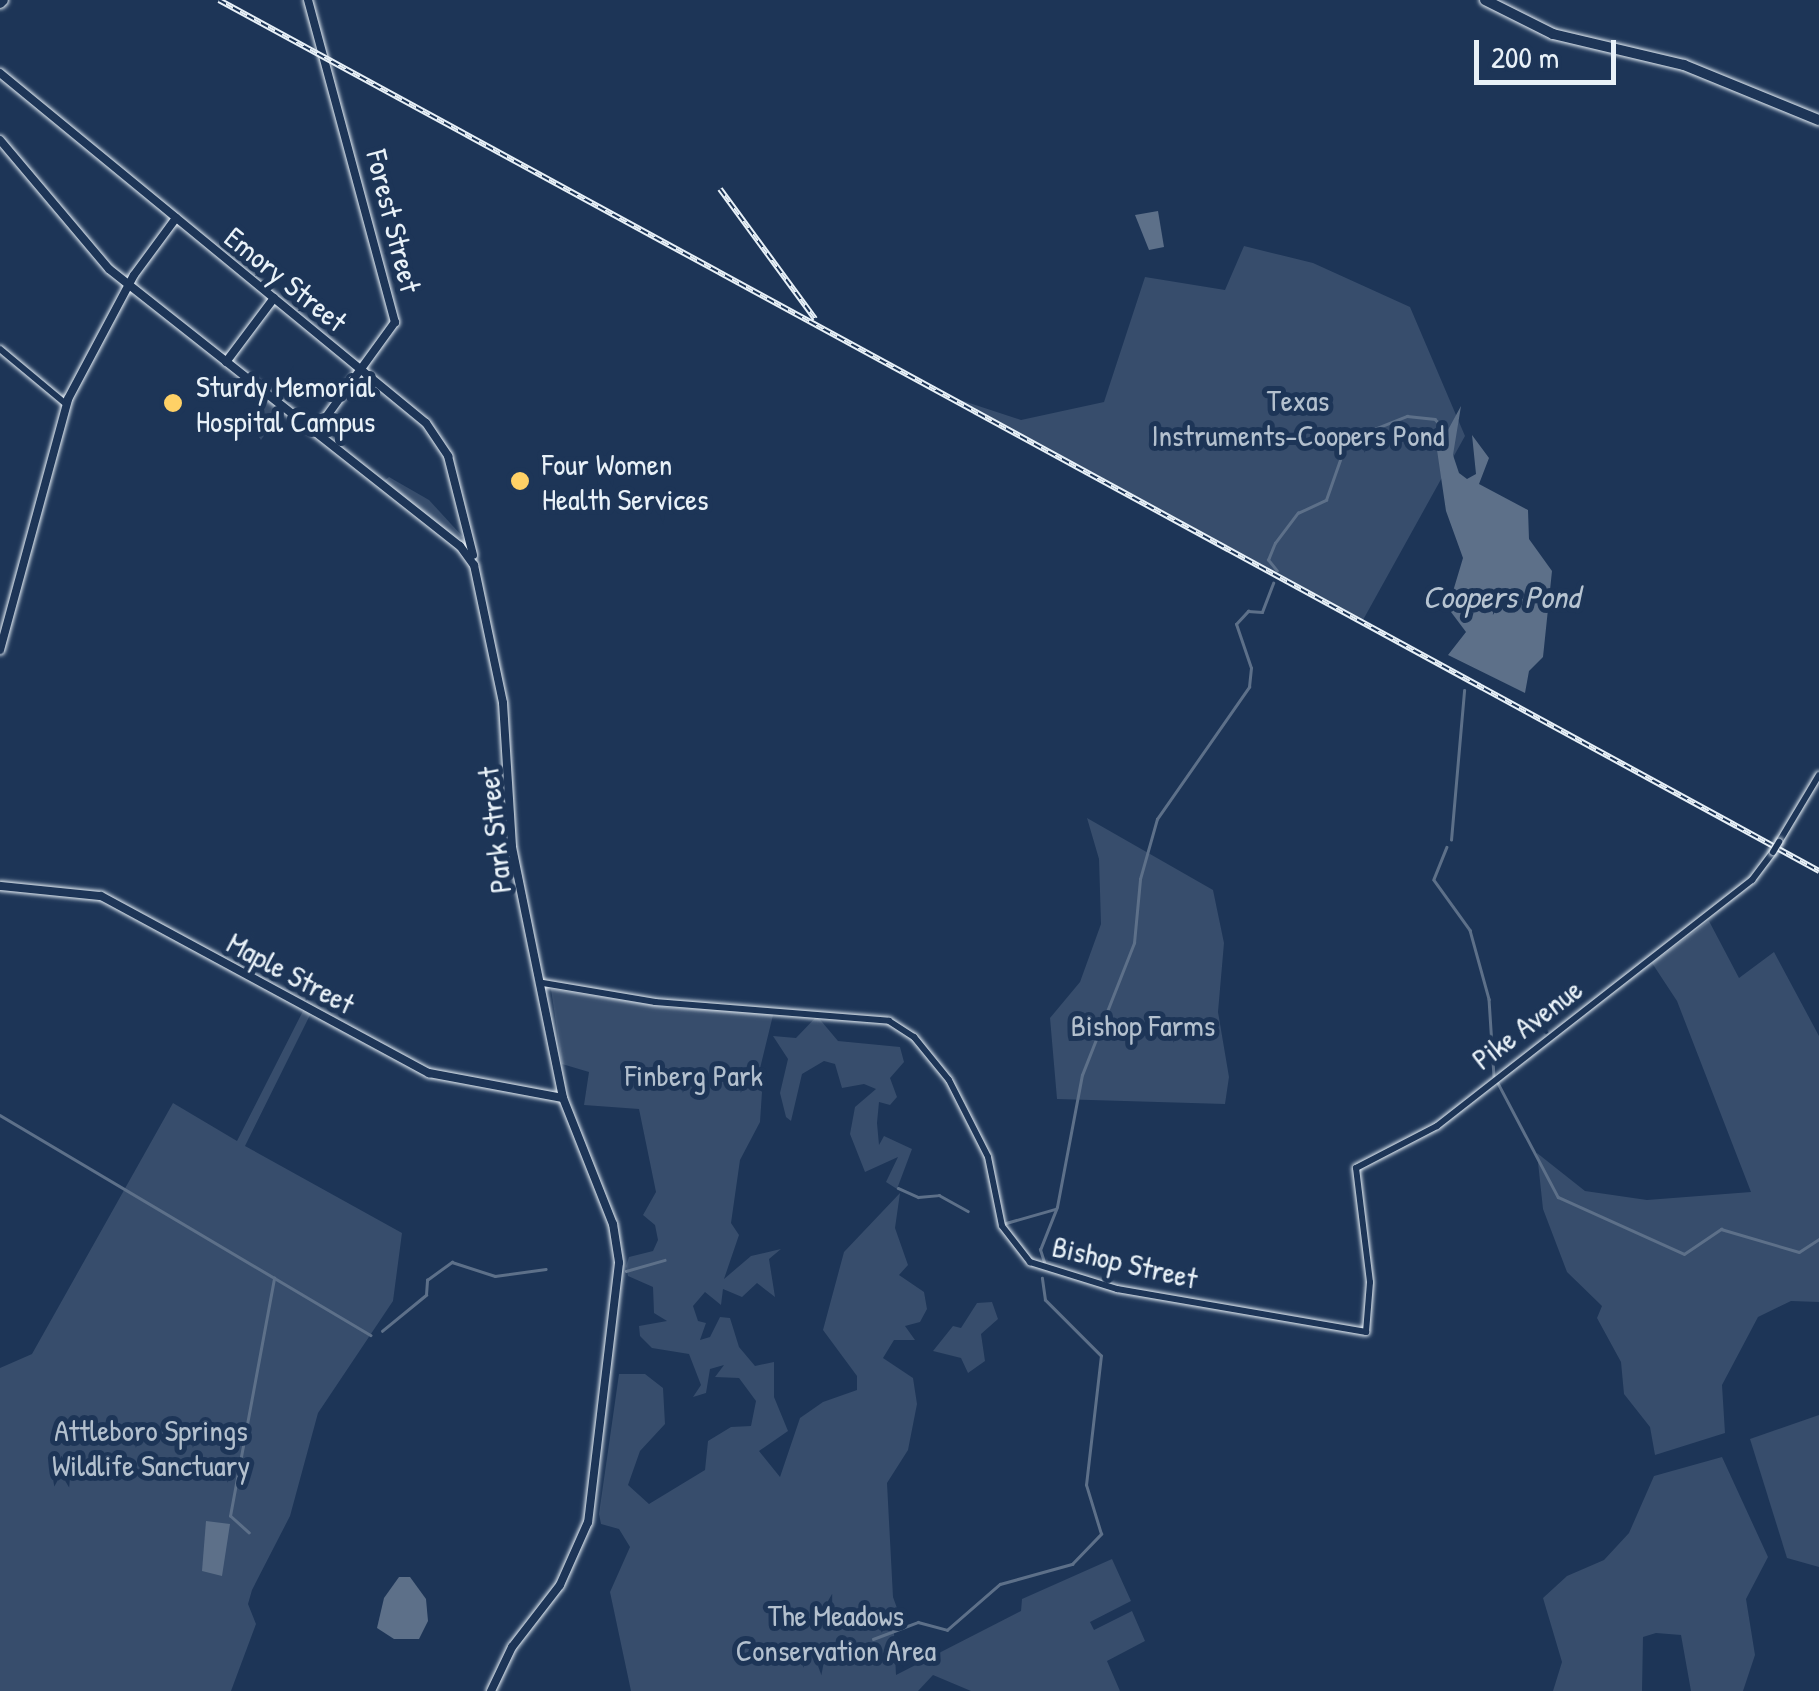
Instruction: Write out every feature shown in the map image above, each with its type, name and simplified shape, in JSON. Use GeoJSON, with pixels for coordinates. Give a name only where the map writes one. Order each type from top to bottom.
{"type":"FeatureCollection","features":[{"type":"Feature","properties":{"kind":"highway"},"geometry":{"type":"LineString","coordinates":[[1485,0],[1553,34],[1684,65],[1819,120]]}},
{"type":"Feature","properties":{"kind":"main road","name":"Forest Street"},"geometry":{"type":"LineString","coordinates":[[308,0],[395,318],[362,370],[314,432]]}},
{"type":"Feature","properties":{"kind":"main road","name":"Emory Street"},"geometry":{"type":"LineString","coordinates":[[0,73],[438,437],[474,565]]}},
{"type":"Feature","properties":{"kind":"main road","name":"Park Street"},"geometry":{"type":"LineString","coordinates":[[0,140],[130,286],[457,543],[474,565],[505,716],[512,848],[563,1098],[613,1224],[619,1263],[588,1522],[567,1571],[512,1648],[491,1691]]}},
{"type":"Feature","properties":{"kind":"main road"},"geometry":{"type":"LineString","coordinates":[[0,650],[66,404],[130,286],[176,218]]}},
{"type":"Feature","properties":{"kind":"main road"},"geometry":{"type":"LineString","coordinates":[[226,362],[274,298]]}},
{"type":"Feature","properties":{"kind":"main road"},"geometry":{"type":"LineString","coordinates":[[457,543],[468,534]]}},
{"type":"Feature","properties":{"kind":"main road","name":"Maple Street"},"geometry":{"type":"LineString","coordinates":[[0,886],[102,896],[428,1074],[563,1098]]}},
{"type":"Feature","properties":{"kind":"street"},"geometry":{"type":"LineString","coordinates":[[0,350],[66,404]]}},
{"type":"Feature","properties":{"kind":"street","name":"Pike Avenue"},"geometry":{"type":"LineString","coordinates":[[1366,1332],[1370,1282],[1356,1168],[1437,1126],[1495,1076],[1752,880],[1819,775]]}},
{"type":"Feature","properties":{"kind":"street","name":"Bishop Street"},"geometry":{"type":"LineString","coordinates":[[542,983],[654,1002],[889,1020],[914,1036],[948,1080],[988,1157],[1002,1226],[1030,1262],[1117,1288],[1366,1332]]}},
{"type":"Feature","properties":{"kind":"green space","name":"Texas Instruments-Coopers Pond"},"geometry":{"type":"Polygon","coordinates":[[[1244,246],[1313,263],[1410,307],[1465,436],[1363,620],[945,395],[1021,420],[1104,402],[1145,277],[1225,290],[1244,246]]]}},
{"type":"Feature","properties":{"kind":"green space"},"geometry":{"type":"Polygon","coordinates":[[[268,400],[281,411],[261,440],[249,422],[268,400]]]}},
{"type":"Feature","properties":{"kind":"green space"},"geometry":{"type":"Polygon","coordinates":[[[389,477],[429,500],[463,537],[457,539],[384,481],[389,477]]]}},
{"type":"Feature","properties":{"kind":"green space","name":"Bishop Farms"},"geometry":{"type":"Polygon","coordinates":[[[1087,818],[1213,890],[1224,943],[1218,1012],[1229,1077],[1225,1104],[1057,1099],[1050,1018],[1080,982],[1101,924],[1099,859],[1087,818]]]}},
{"type":"Feature","properties":{"kind":"green space"},"geometry":{"type":"Polygon","coordinates":[[[1709,921],[1739,978],[1774,952],[1819,1036],[1819,1302],[1791,1301],[1758,1317],[1722,1385],[1725,1433],[1655,1455],[1650,1427],[1624,1394],[1621,1362],[1597,1318],[1602,1306],[1567,1272],[1543,1209],[1537,1153],[1585,1191],[1647,1200],[1751,1192],[1677,1001],[1652,963],[1709,921]]]}},
{"type":"Feature","properties":{"kind":"green space"},"geometry":{"type":"Polygon","coordinates":[[[551,989],[671,1008],[774,1011],[756,1085],[762,1092],[760,1122],[740,1160],[731,1223],[739,1235],[724,1279],[751,1256],[781,1249],[769,1259],[775,1297],[757,1283],[742,1297],[723,1289],[721,1305],[705,1292],[693,1306],[698,1321],[706,1323],[700,1340],[710,1337],[720,1317],[730,1318],[739,1347],[755,1366],[774,1362],[774,1397],[788,1431],[759,1451],[780,1477],[800,1418],[823,1402],[857,1390],[857,1376],[823,1330],[844,1252],[900,1193],[895,1228],[908,1265],[899,1275],[924,1292],[927,1309],[920,1322],[905,1326],[915,1340],[894,1340],[883,1358],[913,1378],[917,1404],[908,1450],[887,1483],[893,1597],[902,1622],[894,1633],[896,1675],[1021,1611],[1022,1599],[1112,1559],[1131,1601],[1090,1622],[1094,1630],[1132,1611],[1145,1641],[1107,1661],[1120,1691],[971,1691],[933,1675],[918,1691],[631,1691],[610,1592],[630,1547],[619,1529],[601,1524],[599,1514],[619,1374],[645,1374],[663,1388],[665,1424],[640,1451],[628,1485],[649,1504],[705,1470],[708,1441],[731,1427],[751,1426],[756,1401],[739,1378],[715,1377],[724,1365],[710,1369],[706,1393],[693,1397],[701,1385],[689,1354],[652,1348],[640,1336],[639,1326],[667,1321],[654,1313],[653,1287],[628,1276],[626,1266],[629,1257],[653,1251],[658,1240],[655,1225],[643,1215],[656,1192],[639,1109],[584,1105],[589,1072],[562,1064],[551,989]]]}},
{"type":"Feature","properties":{"kind":"green space","name":"Attleboro Springs Wildlife Sanctuary"},"geometry":{"type":"Polygon","coordinates":[[[304,1009],[311,1013],[245,1146],[402,1233],[393,1301],[318,1413],[290,1516],[252,1590],[248,1604],[256,1624],[231,1691],[0,1691],[0,1368],[32,1354],[173,1103],[237,1141],[304,1009]]]}},
{"type":"Feature","properties":{"kind":"green space"},"geometry":{"type":"Polygon","coordinates":[[[817,1016],[838,1041],[900,1047],[904,1062],[890,1078],[897,1097],[890,1105],[879,1102],[877,1123],[879,1145],[884,1136],[912,1149],[897,1189],[886,1182],[898,1157],[865,1172],[850,1134],[855,1107],[876,1089],[864,1084],[842,1088],[835,1064],[824,1061],[802,1074],[791,1121],[786,1117],[780,1093],[788,1059],[773,1036],[796,1038],[817,1016]]]}},
{"type":"Feature","properties":{"kind":"green space"},"geometry":{"type":"Polygon","coordinates":[[[992,1302],[998,1319],[981,1334],[985,1361],[968,1373],[961,1358],[933,1351],[953,1326],[961,1328],[977,1303],[992,1302]]]}},
{"type":"Feature","properties":{"kind":"green space"},"geometry":{"type":"Polygon","coordinates":[[[1819,1415],[1819,1567],[1787,1558],[1750,1439],[1819,1415]]]}},
{"type":"Feature","properties":{"kind":"green space"},"geometry":{"type":"Polygon","coordinates":[[[1722,1457],[1768,1557],[1746,1599],[1755,1655],[1743,1691],[1691,1691],[1681,1635],[1656,1633],[1643,1637],[1642,1691],[1553,1691],[1562,1662],[1543,1598],[1567,1576],[1604,1560],[1629,1533],[1654,1476],[1722,1457]]]}},
{"type":"Feature","properties":{"kind":"water"},"geometry":{"type":"Polygon","coordinates":[[[1158,211],[1164,247],[1149,250],[1135,215],[1158,211]]]}},
{"type":"Feature","properties":{"kind":"water","name":"Coopers Pond"},"geometry":{"type":"Polygon","coordinates":[[[1461,406],[1453,455],[1459,473],[1467,479],[1476,474],[1472,435],[1489,458],[1479,484],[1528,510],[1529,539],[1552,571],[1543,657],[1529,671],[1525,693],[1448,655],[1466,632],[1448,608],[1463,558],[1446,511],[1437,450],[1461,406]]]}},
{"type":"Feature","properties":{"kind":"water"},"geometry":{"type":"Polygon","coordinates":[[[206,1521],[230,1524],[222,1576],[202,1571],[206,1521]]]}},
{"type":"Feature","properties":{"kind":"water"},"geometry":{"type":"Polygon","coordinates":[[[399,1577],[410,1577],[426,1599],[428,1621],[419,1639],[394,1639],[377,1628],[384,1598],[399,1577]]]}},
{"type":"Feature","properties":{"kind":"waterway"},"geometry":{"type":"LineString","coordinates":[[1277,571],[1268,560],[1275,543],[1298,513],[1326,500],[1347,440],[1407,416],[1435,419],[1447,432]]}},
{"type":"Feature","properties":{"kind":"waterway"},"geometry":{"type":"LineString","coordinates":[[1044,1262],[1040,1250],[1057,1207],[1082,1075],[1134,943],[1140,879],[1157,819],[1249,687],[1251,668],[1236,624],[1248,611],[1262,612],[1273,583]]}},
{"type":"Feature","properties":{"kind":"waterway"},"geometry":{"type":"LineString","coordinates":[[1451,840],[1464,691]]}},
{"type":"Feature","properties":{"kind":"waterway"},"geometry":{"type":"LineString","coordinates":[[1447,847],[1434,880],[1470,930],[1489,999],[1494,1076]]}},
{"type":"Feature","properties":{"kind":"waterway"},"geometry":{"type":"LineString","coordinates":[[1498,1083],[1558,1197],[1684,1254],[1721,1229],[1799,1252],[1819,1239]]}},
{"type":"Feature","properties":{"kind":"waterway"},"geometry":{"type":"LineString","coordinates":[[0,1115],[371,1335]]}},
{"type":"Feature","properties":{"kind":"waterway"},"geometry":{"type":"LineString","coordinates":[[898,1188],[918,1197],[939,1195],[968,1211]]}},
{"type":"Feature","properties":{"kind":"waterway"},"geometry":{"type":"LineString","coordinates":[[1006,1223],[1055,1209]]}},
{"type":"Feature","properties":{"kind":"waterway"},"geometry":{"type":"LineString","coordinates":[[626,1271],[664,1260]]}},
{"type":"Feature","properties":{"kind":"waterway"},"geometry":{"type":"LineString","coordinates":[[382,1331],[426,1295],[427,1280],[452,1262],[495,1276],[546,1269]]}},
{"type":"Feature","properties":{"kind":"waterway"},"geometry":{"type":"LineString","coordinates":[[249,1533],[230,1516],[274,1278]]}},
{"type":"Feature","properties":{"kind":"waterway"},"geometry":{"type":"LineString","coordinates":[[873,1639],[918,1622],[947,1630],[1000,1584],[1072,1564],[1101,1534],[1086,1485],[1101,1356],[1045,1300],[1042,1278]]}},
{"type":"Feature","properties":{"kind":"railway"},"geometry":{"type":"LineString","coordinates":[[219,0],[1819,871]]}},
{"type":"Feature","properties":{"kind":"railway"},"geometry":{"type":"LineString","coordinates":[[720,189],[815,319]]}},
{"type":"Feature","properties":{"kind":"place","name":"Sturdy Memorial Hospital Campus"},"geometry":{"type":"Point","coordinates":[173,403]}},
{"type":"Feature","properties":{"kind":"place","name":"Four Women Health Services"},"geometry":{"type":"Point","coordinates":[520,481]}},
{"type":"Feature","properties":{"kind":"park label","name":"Finberg Park"},"geometry":{"type":"Point","coordinates":[694,1075]}},
{"type":"Feature","properties":{"kind":"park label","name":"The Meadows Conservation Area"},"geometry":{"type":"Point","coordinates":[836,1632]}}]}
